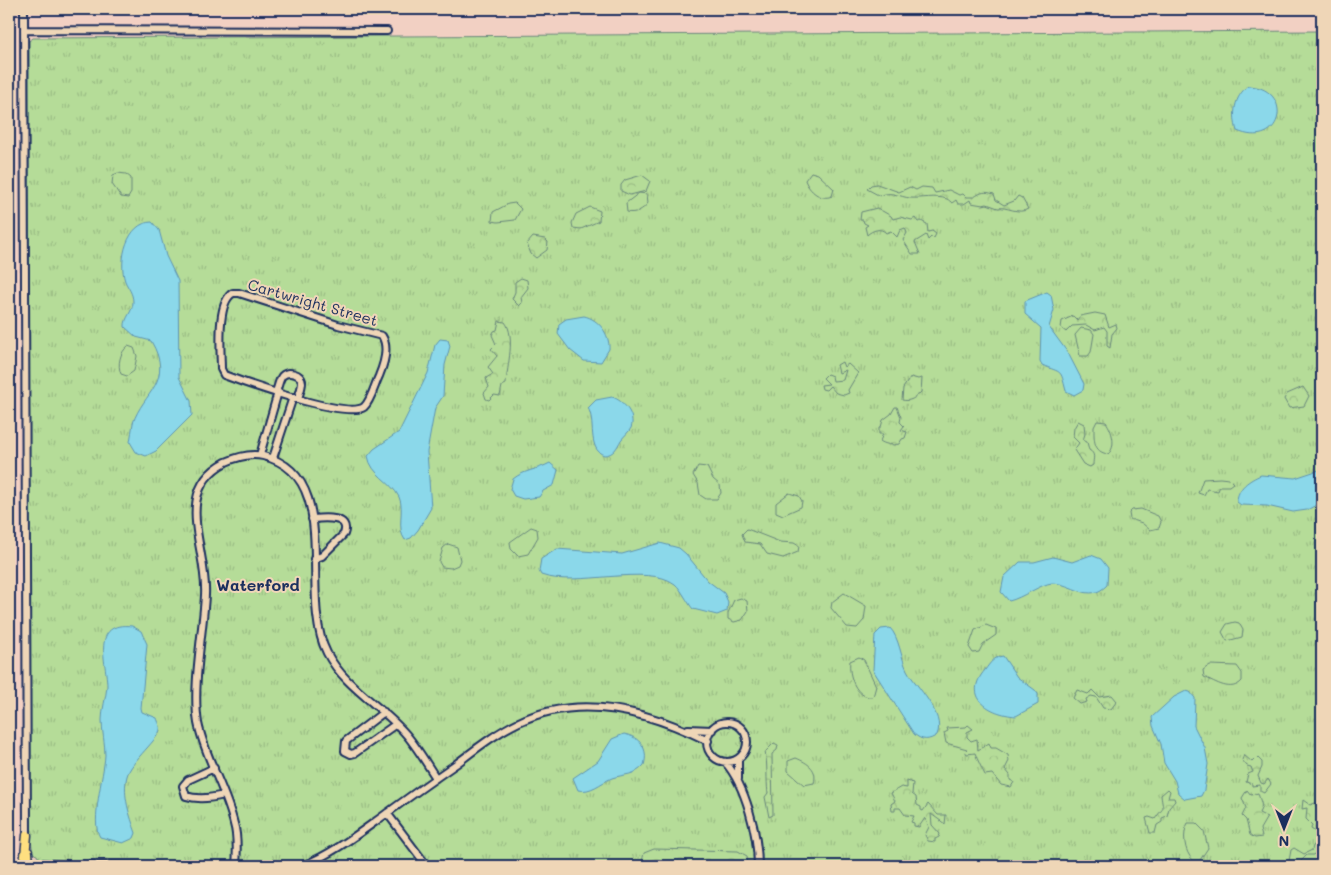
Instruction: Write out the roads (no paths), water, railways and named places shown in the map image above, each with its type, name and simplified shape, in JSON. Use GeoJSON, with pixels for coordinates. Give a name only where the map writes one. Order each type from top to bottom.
{"type":"FeatureCollection","features":[{"type":"Feature","properties":{"kind":"main road"},"geometry":{"type":"LineString","coordinates":[[26,864],[27,835]]}},
{"type":"Feature","properties":{"kind":"street"},"geometry":{"type":"LineString","coordinates":[[24,9],[27,835]]}},
{"type":"Feature","properties":{"kind":"street"},"geometry":{"type":"LineString","coordinates":[[24,30],[387,31]]}},
{"type":"Feature","properties":{"kind":"street","name":"Cartwright Street"},"geometry":{"type":"LineString","coordinates":[[233,293],[240,293],[338,325],[382,336],[386,348],[380,371],[364,407],[327,408],[277,392],[230,377],[224,374],[221,369],[221,324],[226,299],[233,293]]}},
{"type":"Feature","properties":{"kind":"street"},"geometry":{"type":"LineString","coordinates":[[260,455],[282,376],[287,373],[296,374],[301,377],[302,383],[273,458]]}},
{"type":"Feature","properties":{"kind":"street"},"geometry":{"type":"LineString","coordinates":[[236,866],[235,825],[201,733],[197,710],[206,577],[196,527],[195,503],[203,482],[216,468],[232,459],[260,455],[273,458],[292,469],[301,479],[310,500],[318,625],[326,651],[346,679],[405,733],[436,778]]}},
{"type":"Feature","properties":{"kind":"street"},"geometry":{"type":"LineString","coordinates":[[312,519],[338,519],[345,525],[346,529],[344,534],[322,556],[314,559]]}},
{"type":"Feature","properties":{"kind":"street"},"geometry":{"type":"LineString","coordinates":[[302,866],[339,847],[501,731],[520,721],[563,708],[599,707],[625,711],[682,728],[708,741]]}},
{"type":"Feature","properties":{"kind":"street"},"geometry":{"type":"LineString","coordinates":[[384,712],[346,740],[345,751],[351,754],[355,753],[396,724]]}},
{"type":"Feature","properties":{"kind":"street"},"geometry":{"type":"LineString","coordinates":[[682,728],[712,730],[727,723],[742,730],[747,745],[738,759],[738,779],[755,838],[758,866]]}},
{"type":"Feature","properties":{"kind":"street"},"geometry":{"type":"LineString","coordinates":[[712,730],[708,741],[712,755],[725,762],[738,779]]}},
{"type":"Feature","properties":{"kind":"street"},"geometry":{"type":"LineString","coordinates":[[725,762],[738,759]]}},
{"type":"Feature","properties":{"kind":"street"},"geometry":{"type":"LineString","coordinates":[[214,768],[188,780],[183,786],[183,791],[186,796],[191,798],[224,795]]}},
{"type":"Feature","properties":{"kind":"street"},"geometry":{"type":"LineString","coordinates":[[387,813],[428,866]]}},
{"type":"Feature","properties":{"kind":"street"},"geometry":{"type":"LineString","coordinates":[[26,864],[159,866]]}},
{"type":"Feature","properties":{"kind":"street"},"geometry":{"type":"LineString","coordinates":[[52,866],[67,865]]}},
{"type":"Feature","properties":{"kind":"water"},"geometry":{"type":"Polygon","coordinates":[[[1248,86],[1263,89],[1272,96],[1277,106],[1278,116],[1274,126],[1265,133],[1253,135],[1237,131],[1235,106],[1243,90],[1248,86]]]}},
{"type":"Feature","properties":{"kind":"water"},"geometry":{"type":"Polygon","coordinates":[[[152,222],[159,230],[166,256],[178,281],[179,377],[191,401],[192,415],[156,451],[146,456],[136,452],[130,442],[133,423],[155,386],[160,367],[158,355],[151,341],[136,337],[125,327],[132,309],[133,299],[125,281],[123,263],[126,244],[131,235],[136,228],[152,222]]]}},
{"type":"Feature","properties":{"kind":"water"},"geometry":{"type":"Polygon","coordinates":[[[1047,292],[1051,295],[1054,310],[1049,327],[1068,353],[1084,384],[1083,390],[1074,395],[1066,391],[1060,373],[1042,365],[1040,361],[1041,328],[1025,314],[1025,301],[1047,292]]]}},
{"type":"Feature","properties":{"kind":"water"},"geometry":{"type":"Polygon","coordinates":[[[584,316],[599,324],[608,338],[609,349],[601,362],[584,361],[570,350],[558,334],[559,324],[566,319],[584,316]]]}},
{"type":"Feature","properties":{"kind":"water"},"geometry":{"type":"Polygon","coordinates":[[[440,339],[448,340],[450,346],[445,365],[443,396],[435,408],[427,452],[431,508],[418,530],[411,538],[405,540],[401,530],[401,502],[399,497],[373,468],[368,456],[374,449],[399,432],[428,373],[435,345],[440,339]]]}},
{"type":"Feature","properties":{"kind":"water"},"geometry":{"type":"Polygon","coordinates":[[[612,397],[620,401],[628,409],[632,423],[631,428],[615,450],[610,454],[604,455],[595,447],[588,408],[596,400],[612,397]]]}},
{"type":"Feature","properties":{"kind":"water"},"geometry":{"type":"Polygon","coordinates":[[[550,463],[558,470],[554,485],[543,491],[539,497],[523,499],[514,496],[510,489],[513,479],[550,463]]]}},
{"type":"Feature","properties":{"kind":"water"},"geometry":{"type":"Polygon","coordinates":[[[1322,469],[1322,502],[1307,510],[1293,512],[1267,506],[1241,505],[1237,502],[1239,493],[1244,485],[1261,475],[1295,478],[1322,469]]]}},
{"type":"Feature","properties":{"kind":"water"},"geometry":{"type":"Polygon","coordinates":[[[660,543],[679,548],[686,554],[708,581],[724,593],[728,602],[727,611],[717,615],[693,609],[678,587],[663,578],[630,575],[573,579],[541,575],[539,571],[541,559],[557,549],[622,554],[660,543]]]}},
{"type":"Feature","properties":{"kind":"water"},"geometry":{"type":"Polygon","coordinates":[[[1091,555],[1101,559],[1108,568],[1107,585],[1094,593],[1087,593],[1052,583],[1009,601],[1001,592],[1004,577],[1020,562],[1034,562],[1053,557],[1072,562],[1091,555]]]}},
{"type":"Feature","properties":{"kind":"water"},"geometry":{"type":"Polygon","coordinates":[[[119,626],[132,626],[141,631],[147,644],[142,712],[157,718],[160,728],[159,733],[134,764],[127,776],[126,798],[136,833],[134,838],[123,843],[100,837],[96,821],[105,755],[102,720],[107,686],[104,646],[110,630],[119,626]]]}},
{"type":"Feature","properties":{"kind":"water"},"geometry":{"type":"Polygon","coordinates":[[[890,628],[896,637],[907,670],[929,701],[937,718],[939,727],[937,735],[931,738],[923,739],[914,734],[873,670],[875,635],[881,629],[890,628]]]}},
{"type":"Feature","properties":{"kind":"water"},"geometry":{"type":"Polygon","coordinates":[[[1003,656],[1017,677],[1038,694],[1038,704],[1016,716],[1006,715],[988,708],[978,696],[976,688],[992,661],[1003,656]]]}},
{"type":"Feature","properties":{"kind":"water"},"geometry":{"type":"Polygon","coordinates":[[[1186,691],[1190,692],[1195,698],[1194,726],[1205,748],[1208,764],[1204,790],[1201,796],[1185,799],[1178,793],[1175,781],[1164,763],[1161,744],[1153,726],[1152,717],[1174,697],[1186,691]]]}},
{"type":"Feature","properties":{"kind":"water"},"geometry":{"type":"Polygon","coordinates":[[[624,734],[639,741],[644,749],[645,759],[641,769],[612,778],[591,789],[578,790],[573,778],[598,761],[612,739],[624,734]]]}},
{"type":"Feature","properties":{"kind":"district","name":"Waterford"},"geometry":{"type":"Point","coordinates":[258,584]}}]}
